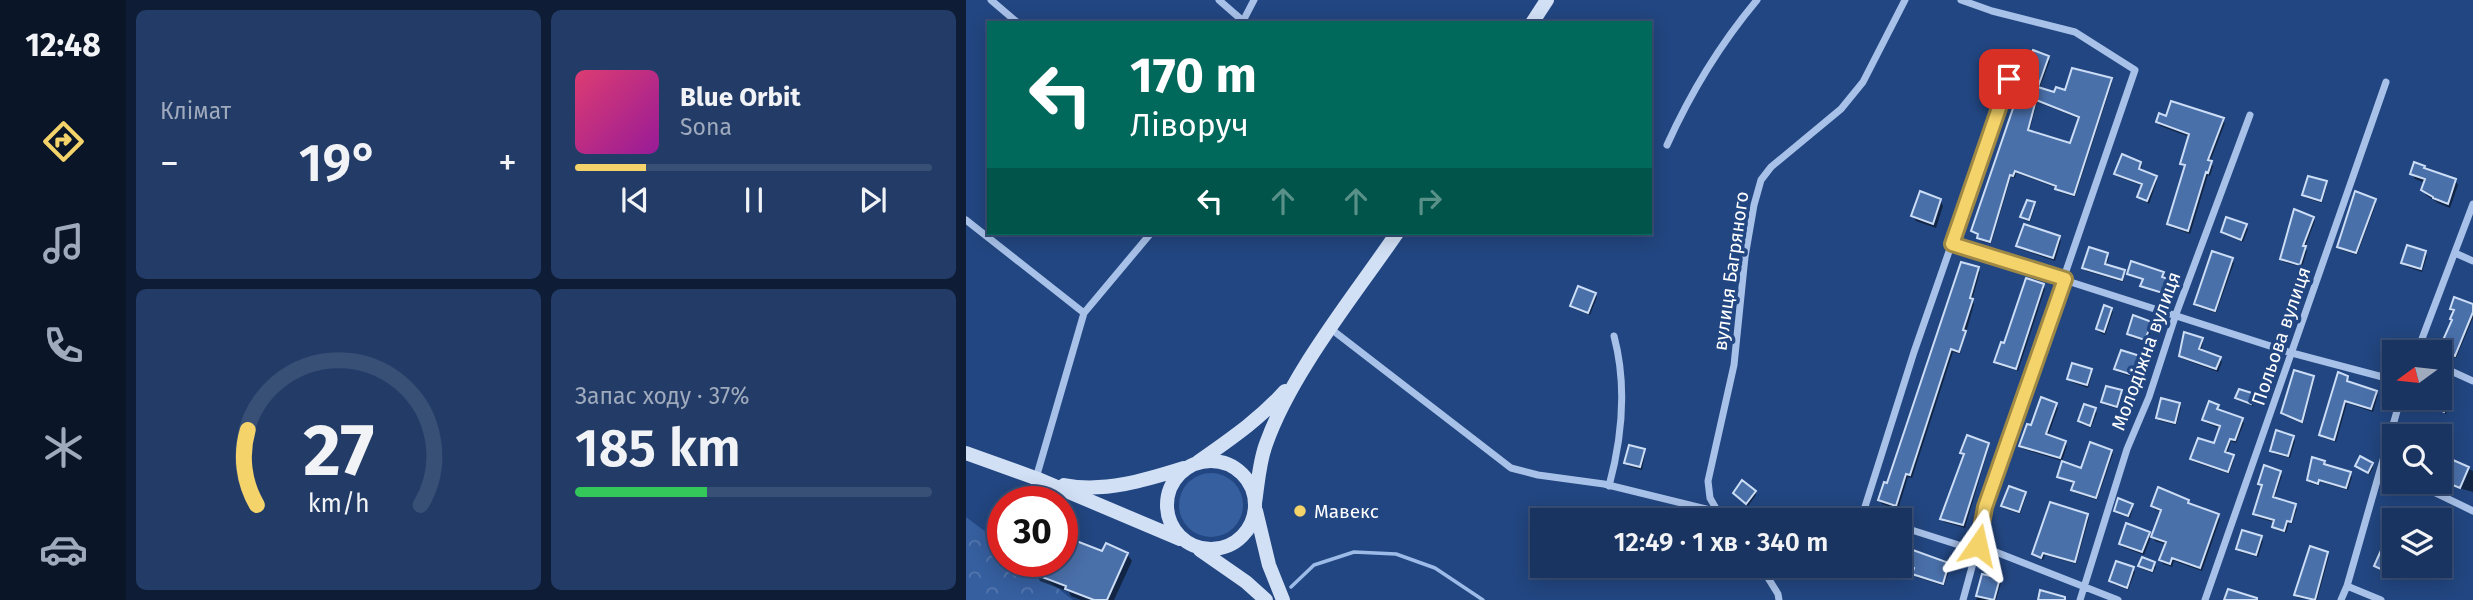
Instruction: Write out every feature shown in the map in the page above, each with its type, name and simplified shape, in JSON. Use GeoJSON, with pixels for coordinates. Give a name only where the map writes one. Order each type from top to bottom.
{"type":"FeatureCollection","features":[{"type":"Feature","properties":{"kind":"main road"},"geometry":{"type":"LineString","coordinates":[[1533,21],[1547,0]]}},
{"type":"Feature","properties":{"kind":"main road"},"geometry":{"type":"LineString","coordinates":[[966,453],[1037,479],[1190,544],[1214,550],[1233,544],[1248,529],[1255,506],[1259,471],[1278,415],[1304,368],[1396,235]]}},
{"type":"Feature","properties":{"kind":"main road"},"geometry":{"type":"LineString","coordinates":[[1266,600],[1217,561],[1190,544],[1173,528],[1167,508],[1168,494],[1174,481],[1192,465],[1240,433],[1304,368]]}},
{"type":"Feature","properties":{"kind":"main road"},"geometry":{"type":"LineString","coordinates":[[1037,479],[1072,487],[1115,486],[1215,461],[1235,468],[1249,483],[1269,565],[1283,600]]}},
{"type":"Feature","properties":{"kind":"street"},"geometry":{"type":"LineString","coordinates":[[991,0],[1016,21]]}},
{"type":"Feature","properties":{"kind":"street"},"geometry":{"type":"LineString","coordinates":[[1219,0],[1241,21]]}},
{"type":"Feature","properties":{"kind":"street"},"geometry":{"type":"LineString","coordinates":[[1243,21],[1254,0]]}},
{"type":"Feature","properties":{"kind":"street"},"geometry":{"type":"LineString","coordinates":[[1667,145],[1710,66],[1757,0]]}},
{"type":"Feature","properties":{"kind":"street","name":"вулиця Багряного"},"geometry":{"type":"LineString","coordinates":[[1716,508],[1710,498],[1708,481],[1734,365],[1745,257],[1761,180],[1770,167],[1841,109],[1863,82],[1905,0]]}},
{"type":"Feature","properties":{"kind":"street"},"geometry":{"type":"LineString","coordinates":[[1961,0],[1992,11],[2076,32],[2135,70],[1985,507],[1963,600]]}},
{"type":"Feature","properties":{"kind":"street"},"geometry":{"type":"LineString","coordinates":[[1865,508],[2009,79]]}},
{"type":"Feature","properties":{"kind":"street","name":"Польова вулиця"},"geometry":{"type":"LineString","coordinates":[[2205,600],[2386,82]]}},
{"type":"Feature","properties":{"kind":"street","name":"Молодіжна вулиця"},"geometry":{"type":"LineString","coordinates":[[2080,600],[2127,449],[2149,397],[2176,314],[2250,115]]}},
{"type":"Feature","properties":{"kind":"street"},"geometry":{"type":"LineString","coordinates":[[2422,340],[2473,204]]}},
{"type":"Feature","properties":{"kind":"street"},"geometry":{"type":"LineString","coordinates":[[966,220],[1084,313]]}},
{"type":"Feature","properties":{"kind":"street"},"geometry":{"type":"LineString","coordinates":[[1037,479],[1084,313],[1149,235]]}},
{"type":"Feature","properties":{"kind":"street"},"geometry":{"type":"LineString","coordinates":[[1952,244],[2292,353],[2382,377]]}},
{"type":"Feature","properties":{"kind":"street"},"geometry":{"type":"LineString","coordinates":[[2455,253],[2473,261]]}},
{"type":"Feature","properties":{"kind":"street"},"geometry":{"type":"LineString","coordinates":[[1331,329],[1511,468],[1609,486],[1701,508]]}},
{"type":"Feature","properties":{"kind":"street"},"geometry":{"type":"LineString","coordinates":[[1609,486],[1616,458],[1622,389],[1614,336]]}},
{"type":"Feature","properties":{"kind":"street"},"geometry":{"type":"LineString","coordinates":[[2452,371],[2473,381]]}},
{"type":"Feature","properties":{"kind":"street"},"geometry":{"type":"LineString","coordinates":[[2341,600],[2397,410]]}},
{"type":"Feature","properties":{"kind":"street"},"geometry":{"type":"LineString","coordinates":[[2438,494],[2473,511]]}},
{"type":"Feature","properties":{"kind":"street"},"geometry":{"type":"LineString","coordinates":[[1912,530],[1965,547],[1978,545],[2118,600]]}},
{"type":"Feature","properties":{"kind":"street"},"geometry":{"type":"LineString","coordinates":[[1768,578],[1779,600]]}},
{"type":"Feature","properties":{"kind":"street"},"geometry":{"type":"LineString","coordinates":[[2347,586],[2381,600]]}},
{"type":"Feature","properties":{"kind":"green space"},"geometry":{"type":"Polygon","coordinates":[[[1205,473],[1217,473],[1234,482],[1241,493],[1241,517],[1234,528],[1217,537],[1205,537],[1193,532],[1184,523],[1179,511],[1179,499],[1184,487],[1193,478],[1205,473]]]}},
{"type":"Feature","properties":{"kind":"green space"},"geometry":{"type":"Polygon","coordinates":[[[966,517],[987,533],[987,577],[1043,577],[1073,600],[966,600],[966,517]]]}},
{"type":"Feature","properties":{"kind":"building"},"geometry":{"type":"Polygon","coordinates":[[[2033,50],[2049,56],[2038,87],[2054,92],[2056,87],[2065,90],[2072,68],[2112,78],[2074,195],[2015,171],[2013,176],[2010,175],[1990,242],[1977,238],[1978,234],[1971,231],[2033,50]],[[2036,100],[2028,130],[2070,143],[2079,117],[2036,100]]]}},
{"type":"Feature","properties":{"kind":"building"},"geometry":{"type":"Polygon","coordinates":[[[2171,101],[2224,118],[2208,160],[2212,161],[2208,173],[2206,172],[2188,231],[2167,224],[2185,165],[2180,164],[2189,134],[2156,122],[2159,113],[2166,116],[2171,101]]]}},
{"type":"Feature","properties":{"kind":"building"},"geometry":{"type":"Polygon","coordinates":[[[2122,154],[2141,162],[2139,169],[2157,176],[2147,201],[2137,197],[2142,184],[2114,174],[2122,154]]]}},
{"type":"Feature","properties":{"kind":"building"},"geometry":{"type":"Polygon","coordinates":[[[2414,162],[2456,179],[2448,204],[2421,190],[2425,179],[2410,174],[2414,162]]]}},
{"type":"Feature","properties":{"kind":"building"},"geometry":{"type":"Polygon","coordinates":[[[2308,176],[2327,181],[2321,201],[2302,195],[2308,176]]]}},
{"type":"Feature","properties":{"kind":"building"},"geometry":{"type":"Polygon","coordinates":[[[1920,191],[1941,199],[1933,224],[1911,216],[1920,191]]]}},
{"type":"Feature","properties":{"kind":"building"},"geometry":{"type":"Polygon","coordinates":[[[2355,191],[2376,199],[2356,253],[2337,247],[2355,191]]]}},
{"type":"Feature","properties":{"kind":"building"},"geometry":{"type":"Polygon","coordinates":[[[2027,200],[2035,202],[2029,220],[2020,217],[2027,200]]]}},
{"type":"Feature","properties":{"kind":"building"},"geometry":{"type":"Polygon","coordinates":[[[2294,209],[2314,217],[2303,246],[2306,246],[2300,265],[2280,259],[2294,209]]]}},
{"type":"Feature","properties":{"kind":"building"},"geometry":{"type":"Polygon","coordinates":[[[2226,217],[2247,224],[2241,240],[2221,232],[2226,217]]]}},
{"type":"Feature","properties":{"kind":"building"},"geometry":{"type":"Polygon","coordinates":[[[2024,224],[2060,236],[2053,258],[2016,246],[2024,224]]]}},
{"type":"Feature","properties":{"kind":"building"},"geometry":{"type":"Polygon","coordinates":[[[2407,245],[2426,251],[2421,269],[2401,263],[2407,245]]]}},
{"type":"Feature","properties":{"kind":"building"},"geometry":{"type":"Polygon","coordinates":[[[2089,247],[2108,253],[2105,264],[2125,270],[2122,280],[2082,268],[2089,247]]]}},
{"type":"Feature","properties":{"kind":"building"},"geometry":{"type":"Polygon","coordinates":[[[2212,251],[2233,258],[2215,311],[2194,304],[2212,251]]]}},
{"type":"Feature","properties":{"kind":"building"},"geometry":{"type":"Polygon","coordinates":[[[2131,261],[2164,272],[2162,277],[2171,280],[2166,294],[2140,286],[2143,279],[2127,274],[2131,261]]]}},
{"type":"Feature","properties":{"kind":"building"},"geometry":{"type":"Polygon","coordinates":[[[1961,262],[1979,267],[1963,330],[1966,331],[1959,352],[1951,349],[1910,475],[1906,474],[1896,506],[1878,500],[1884,482],[1887,483],[1961,262]]]}},
{"type":"Feature","properties":{"kind":"building"},"geometry":{"type":"Polygon","coordinates":[[[2026,278],[2044,284],[2016,369],[1994,362],[2001,342],[2004,343],[2026,278]]]}},
{"type":"Feature","properties":{"kind":"building"},"geometry":{"type":"Polygon","coordinates":[[[1578,286],[1596,293],[1588,313],[1570,306],[1578,286]]]}},
{"type":"Feature","properties":{"kind":"building"},"geometry":{"type":"Polygon","coordinates":[[[2454,297],[2473,304],[2473,312],[2455,356],[2452,355],[2452,340],[2443,340],[2452,320],[2450,319],[2454,310],[2450,309],[2454,297]]]}},
{"type":"Feature","properties":{"kind":"building"},"geometry":{"type":"Polygon","coordinates":[[[2104,305],[2112,308],[2104,332],[2096,329],[2104,305]]]}},
{"type":"Feature","properties":{"kind":"building"},"geometry":{"type":"Polygon","coordinates":[[[2133,315],[2152,322],[2145,340],[2127,334],[2133,315]]]}},
{"type":"Feature","properties":{"kind":"building"},"geometry":{"type":"Polygon","coordinates":[[[2184,332],[2203,338],[2199,349],[2221,357],[2216,369],[2179,356],[2184,332]]]}},
{"type":"Feature","properties":{"kind":"building"},"geometry":{"type":"Polygon","coordinates":[[[2121,350],[2143,357],[2136,376],[2114,369],[2121,350]]]}},
{"type":"Feature","properties":{"kind":"building"},"geometry":{"type":"Polygon","coordinates":[[[2072,363],[2092,369],[2087,385],[2067,379],[2072,363]]]}},
{"type":"Feature","properties":{"kind":"building"},"geometry":{"type":"Polygon","coordinates":[[[2294,370],[2314,376],[2302,422],[2281,413],[2294,370]]]}},
{"type":"Feature","properties":{"kind":"building"},"geometry":{"type":"Polygon","coordinates":[[[2338,372],[2348,376],[2347,381],[2377,391],[2371,409],[2345,401],[2334,440],[2319,435],[2338,372]]]}},
{"type":"Feature","properties":{"kind":"building"},"geometry":{"type":"Polygon","coordinates":[[[2106,386],[2122,390],[2117,407],[2101,402],[2106,386]]]}},
{"type":"Feature","properties":{"kind":"building"},"geometry":{"type":"Polygon","coordinates":[[[2239,389],[2255,394],[2251,404],[2235,398],[2239,389]]]}},
{"type":"Feature","properties":{"kind":"building"},"geometry":{"type":"Polygon","coordinates":[[[2041,397],[2057,403],[2046,434],[2066,441],[2060,458],[2019,446],[2027,424],[2031,425],[2041,397]]]}},
{"type":"Feature","properties":{"kind":"building"},"geometry":{"type":"Polygon","coordinates":[[[2161,398],[2180,403],[2175,423],[2156,418],[2161,398]]]}},
{"type":"Feature","properties":{"kind":"building"},"geometry":{"type":"Polygon","coordinates":[[[2209,401],[2219,405],[2217,409],[2243,418],[2235,440],[2230,439],[2225,452],[2234,455],[2228,472],[2190,459],[2198,438],[2214,443],[2220,426],[2202,420],[2209,401]]]}},
{"type":"Feature","properties":{"kind":"building"},"geometry":{"type":"Polygon","coordinates":[[[2084,404],[2096,408],[2090,426],[2078,421],[2084,404]]]}},
{"type":"Feature","properties":{"kind":"building"},"geometry":{"type":"Polygon","coordinates":[[[2276,430],[2294,436],[2288,456],[2270,451],[2276,430]]]}},
{"type":"Feature","properties":{"kind":"building"},"geometry":{"type":"Polygon","coordinates":[[[1967,435],[1989,443],[1963,525],[1940,519],[1964,454],[1960,453],[1967,435]]]}},
{"type":"Feature","properties":{"kind":"building"},"geometry":{"type":"Polygon","coordinates":[[[2090,442],[2112,450],[2096,498],[2071,490],[2074,482],[2057,477],[2062,461],[2081,468],[2090,442]]]}},
{"type":"Feature","properties":{"kind":"building"},"geometry":{"type":"Polygon","coordinates":[[[1629,445],[1645,449],[1640,467],[1624,463],[1629,445]]]}},
{"type":"Feature","properties":{"kind":"building"},"geometry":{"type":"Polygon","coordinates":[[[2360,456],[2373,463],[2368,473],[2355,466],[2360,456]]]}},
{"type":"Feature","properties":{"kind":"building"},"geometry":{"type":"Polygon","coordinates":[[[2312,457],[2325,461],[2324,464],[2351,472],[2346,488],[2319,480],[2318,484],[2307,480],[2312,457]]]}},
{"type":"Feature","properties":{"kind":"building"},"geometry":{"type":"Polygon","coordinates":[[[2453,460],[2469,467],[2460,488],[2452,485],[2453,460]]]}},
{"type":"Feature","properties":{"kind":"building"},"geometry":{"type":"Polygon","coordinates":[[[2264,465],[2281,471],[2273,497],[2296,504],[2291,522],[2287,521],[2284,531],[2272,527],[2274,520],[2253,514],[2262,485],[2258,484],[2264,465]]]}},
{"type":"Feature","properties":{"kind":"building"},"geometry":{"type":"Polygon","coordinates":[[[1742,480],[1756,491],[1746,504],[1733,493],[1742,480]]]}},
{"type":"Feature","properties":{"kind":"building"},"geometry":{"type":"Polygon","coordinates":[[[2009,486],[2026,492],[2019,512],[2001,506],[2009,486]]]}},
{"type":"Feature","properties":{"kind":"building"},"geometry":{"type":"Polygon","coordinates":[[[2158,487],[2189,500],[2188,503],[2219,514],[2200,568],[2172,558],[2170,564],[2159,560],[2166,542],[2151,537],[2161,510],[2151,506],[2158,487]]]}},
{"type":"Feature","properties":{"kind":"building"},"geometry":{"type":"Polygon","coordinates":[[[2118,498],[2133,504],[2128,516],[2114,511],[2118,498]]]}},
{"type":"Feature","properties":{"kind":"building"},"geometry":{"type":"Polygon","coordinates":[[[2050,502],[2088,514],[2075,562],[2043,553],[2041,558],[2032,554],[2050,502]]]}},
{"type":"Feature","properties":{"kind":"building"},"geometry":{"type":"Polygon","coordinates":[[[2126,523],[2150,532],[2142,552],[2119,544],[2126,523]]]}},
{"type":"Feature","properties":{"kind":"building"},"geometry":{"type":"Polygon","coordinates":[[[2242,530],[2262,536],[2256,555],[2236,549],[2242,530]]]}},
{"type":"Feature","properties":{"kind":"building"},"geometry":{"type":"Polygon","coordinates":[[[1078,542],[1102,551],[1106,543],[1128,553],[1107,600],[1094,600],[1065,589],[1066,586],[1042,577],[1078,577],[1078,542]]]}},
{"type":"Feature","properties":{"kind":"building"},"geometry":{"type":"Polygon","coordinates":[[[2310,546],[2328,552],[2315,600],[2294,595],[2310,546]]]}},
{"type":"Feature","properties":{"kind":"building"},"geometry":{"type":"Polygon","coordinates":[[[2382,548],[2382,570],[2374,566],[2382,548]]]}},
{"type":"Feature","properties":{"kind":"building"},"geometry":{"type":"Polygon","coordinates":[[[1912,550],[1949,563],[1943,584],[1912,574],[1912,550]]]}},
{"type":"Feature","properties":{"kind":"building"},"geometry":{"type":"Polygon","coordinates":[[[2142,557],[2155,562],[2152,571],[2138,566],[2142,557]]]}},
{"type":"Feature","properties":{"kind":"building"},"geometry":{"type":"Polygon","coordinates":[[[2116,561],[2134,567],[2127,588],[2109,581],[2116,561]]]}},
{"type":"Feature","properties":{"kind":"building"},"geometry":{"type":"Polygon","coordinates":[[[1982,574],[2000,578],[1994,600],[1976,596],[1982,574]]]}},
{"type":"Feature","properties":{"kind":"building"},"geometry":{"type":"Polygon","coordinates":[[[2228,589],[2257,598],[2257,600],[2224,600],[2228,589]]]}},
{"type":"Feature","properties":{"kind":"building"},"geometry":{"type":"Polygon","coordinates":[[[2040,590],[2065,597],[2065,600],[2038,600],[2040,590]]]}},
{"type":"Feature","properties":{"kind":"waterway"},"geometry":{"type":"LineString","coordinates":[[1291,587],[1314,565],[1354,552],[1396,554],[1435,568],[1483,600]]}},
{"type":"Feature","properties":{"kind":"place","name":"Мавекс"},"geometry":{"type":"Point","coordinates":[1300,511]}},
{"type":"Feature","properties":{"kind":"route"},"geometry":{"type":"LineString","coordinates":[[1978,545],[1985,507],[2065,279],[1952,244],[2009,79]]}}]}
